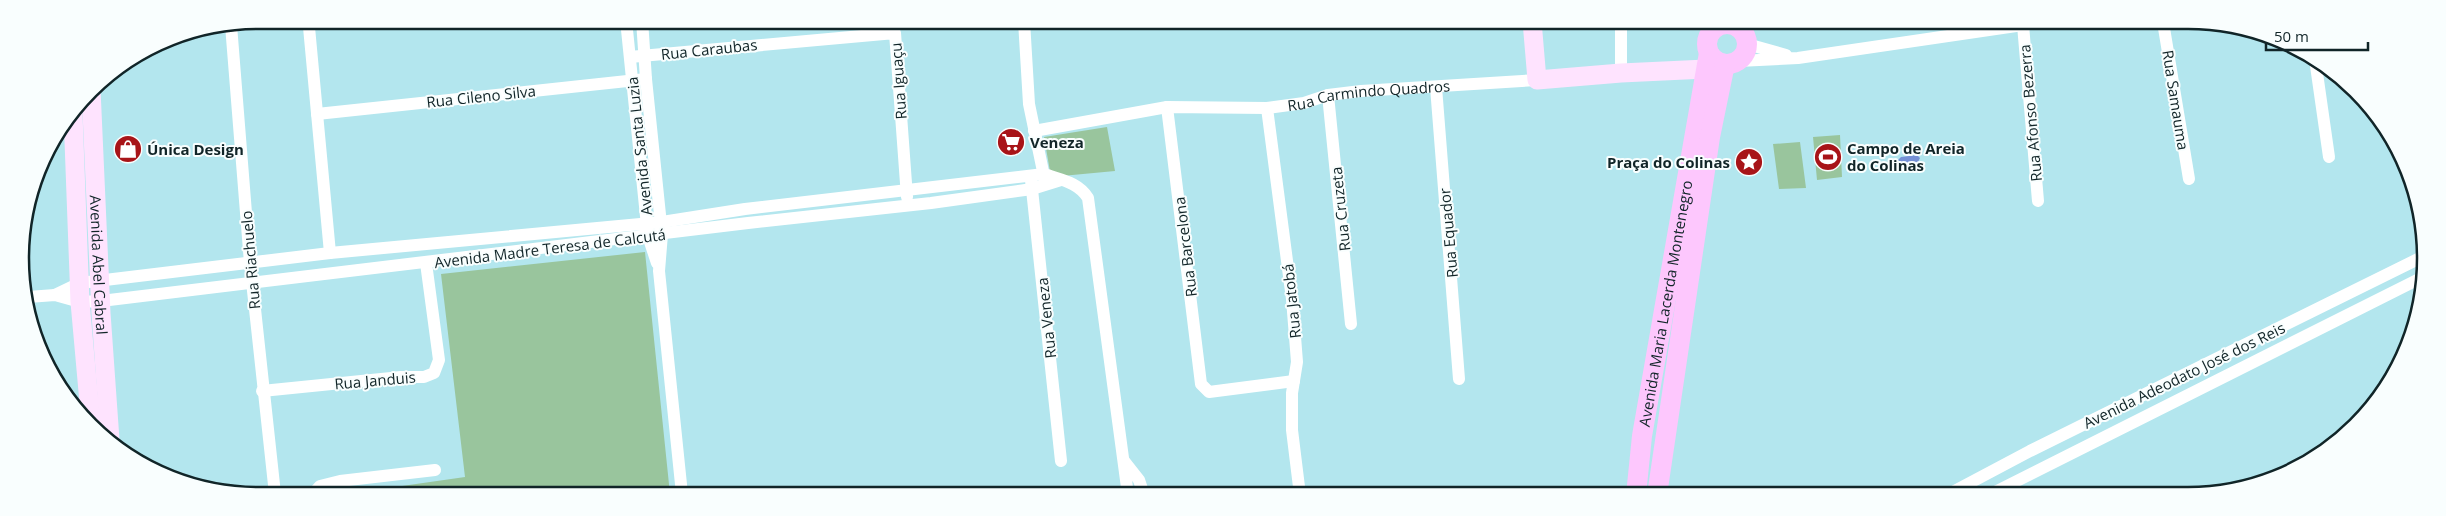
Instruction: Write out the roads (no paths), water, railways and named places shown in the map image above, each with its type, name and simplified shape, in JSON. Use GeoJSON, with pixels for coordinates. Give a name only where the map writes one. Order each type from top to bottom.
{"type":"FeatureCollection","features":[{"type":"Feature","properties":{"kind":"main road"},"geometry":{"type":"LineString","coordinates":[[1533,29],[1538,80]]}},
{"type":"Feature","properties":{"kind":"main road","name":"Rua Carmindo Quadros"},"geometry":{"type":"LineString","coordinates":[[1538,80],[1621,73],[1724,44]]}},
{"type":"Feature","properties":{"kind":"main road","name":"Avenida Maria Lacerda Montenegro"},"geometry":{"type":"LineString","coordinates":[[1637,487],[1642,436],[1724,44]]}},
{"type":"Feature","properties":{"kind":"main road","name":"Avenida Maria Lacerda Montenegro"},"geometry":{"type":"LineString","coordinates":[[1658,487],[1724,44]]}},
{"type":"Feature","properties":{"kind":"main road","name":"Avenida Abel Cabral"},"geometry":{"type":"LineString","coordinates":[[92,101],[109,432]]}},
{"type":"Feature","properties":{"kind":"main road","name":"Avenida Abel Cabral"},"geometry":{"type":"LineString","coordinates":[[73,122],[80,302],[90,413]]}},
{"type":"Feature","properties":{"kind":"street"},"geometry":{"type":"LineString","coordinates":[[309,29],[330,253]]}},
{"type":"Feature","properties":{"kind":"street","name":"Avenida Santa Luzia"},"geometry":{"type":"LineString","coordinates":[[627,29],[648,230],[659,270],[681,487]]}},
{"type":"Feature","properties":{"kind":"street","name":"Avenida Santa Luzia"},"geometry":{"type":"LineString","coordinates":[[643,29],[646,79],[662,228],[659,270]]}},
{"type":"Feature","properties":{"kind":"street"},"geometry":{"type":"LineString","coordinates":[[1024,29],[1027,79],[1034,131],[1045,180],[1070,182],[1084,192],[1090,206],[1127,487]]}},
{"type":"Feature","properties":{"kind":"street"},"geometry":{"type":"LineString","coordinates":[[1621,29],[1621,73]]}},
{"type":"Feature","properties":{"kind":"street","name":"Rua Carmindo Quadros"},"geometry":{"type":"LineString","coordinates":[[1724,44],[1798,58],[1996,29]]}},
{"type":"Feature","properties":{"kind":"street","name":"Rua Afonso Bezerra"},"geometry":{"type":"LineString","coordinates":[[2023,29],[2038,201]]}},
{"type":"Feature","properties":{"kind":"street","name":"Rua Samauma"},"geometry":{"type":"LineString","coordinates":[[2164,29],[2189,179]]}},
{"type":"Feature","properties":{"kind":"street","name":"Rua Riachuelo"},"geometry":{"type":"LineString","coordinates":[[231,31],[252,284],[273,487]]}},
{"type":"Feature","properties":{"kind":"street","name":"Rua Iguaçu"},"geometry":{"type":"LineString","coordinates":[[818,38],[895,33],[908,206]]}},
{"type":"Feature","properties":{"kind":"street","name":"Rua Caraubas"},"geometry":{"type":"LineString","coordinates":[[630,57],[818,38]]}},
{"type":"Feature","properties":{"kind":"street","name":"Rua Carmindo Quadros"},"geometry":{"type":"LineString","coordinates":[[1724,44],[1798,58]]}},
{"type":"Feature","properties":{"kind":"street"},"geometry":{"type":"LineString","coordinates":[[2316,68],[2329,157]]}},
{"type":"Feature","properties":{"kind":"street","name":"Rua Cileno Silva"},"geometry":{"type":"LineString","coordinates":[[316,114],[646,79]]}},
{"type":"Feature","properties":{"kind":"street","name":"Rua Carmindo Quadros"},"geometry":{"type":"LineString","coordinates":[[1034,131],[1167,106],[1267,108],[1304,103],[1328,95],[1369,90],[1538,80]]}},
{"type":"Feature","properties":{"kind":"street","name":"Rua Equador"},"geometry":{"type":"LineString","coordinates":[[1436,87],[1459,379]]}},
{"type":"Feature","properties":{"kind":"street","name":"Rua Cruzeta"},"geometry":{"type":"LineString","coordinates":[[1328,95],[1351,324]]}},
{"type":"Feature","properties":{"kind":"street","name":"Rua Barcelona"},"geometry":{"type":"LineString","coordinates":[[1167,106],[1203,388],[1209,392],[1294,381]]}},
{"type":"Feature","properties":{"kind":"street","name":"Rua Jatobá"},"geometry":{"type":"LineString","coordinates":[[1267,108],[1292,299],[1297,362],[1294,381],[1292,430],[1299,487]]}},
{"type":"Feature","properties":{"kind":"street","name":"Avenida Madre Teresa de Calcutá"},"geometry":{"type":"LineString","coordinates":[[32,297],[55,295],[80,302],[101,301],[252,284],[426,263],[907,189],[1030,175],[1045,180]]}},
{"type":"Feature","properties":{"kind":"street","name":"Rua Veneza"},"geometry":{"type":"LineString","coordinates":[[1030,175],[1061,461]]}},
{"type":"Feature","properties":{"kind":"street","name":"Avenida Madre Teresa de Calcutá"},"geometry":{"type":"LineString","coordinates":[[662,228],[748,222],[908,206],[1032,189],[1045,180]]}},
{"type":"Feature","properties":{"kind":"street","name":"Avenida Madre Teresa de Calcutá"},"geometry":{"type":"LineString","coordinates":[[55,295],[80,283],[330,253],[648,230]]}},
{"type":"Feature","properties":{"kind":"street","name":"Avenida Adeodato José dos Reis"},"geometry":{"type":"LineString","coordinates":[[1963,487],[2121,406],[2417,259]]}},
{"type":"Feature","properties":{"kind":"street","name":"Rua Janduis"},"geometry":{"type":"LineString","coordinates":[[262,391],[401,377],[424,377],[434,373],[439,360],[426,263]]}},
{"type":"Feature","properties":{"kind":"street","name":"Avenida Adeodato José dos Reis"},"geometry":{"type":"LineString","coordinates":[[2005,487],[2416,279]]}},
{"type":"Feature","properties":{"kind":"street"},"geometry":{"type":"LineString","coordinates":[[2121,406],[2129,424]]}},
{"type":"Feature","properties":{"kind":"street"},"geometry":{"type":"LineString","coordinates":[[1124,461],[1139,480],[1141,487]]}},
{"type":"Feature","properties":{"kind":"street"},"geometry":{"type":"LineString","coordinates":[[319,487],[340,481],[435,470]]}},
{"type":"Feature","properties":{"kind":"water"},"geometry":{"type":"Polygon","coordinates":[[[1917,155],[1920,158],[1918,162],[1901,164],[1898,160],[1901,157],[1917,155]]]}},
{"type":"Feature","properties":{"kind":"place","name":"Veneza"},"geometry":{"type":"Point","coordinates":[1011,142]}},
{"type":"Feature","properties":{"kind":"place","name":"Única Design"},"geometry":{"type":"Point","coordinates":[128,149]}},
{"type":"Feature","properties":{"kind":"place","name":"Campo de Areia do Colinas"},"geometry":{"type":"Point","coordinates":[1828,157]}},
{"type":"Feature","properties":{"kind":"place","name":"Praça do Colinas"},"geometry":{"type":"Point","coordinates":[1749,162]}}]}
